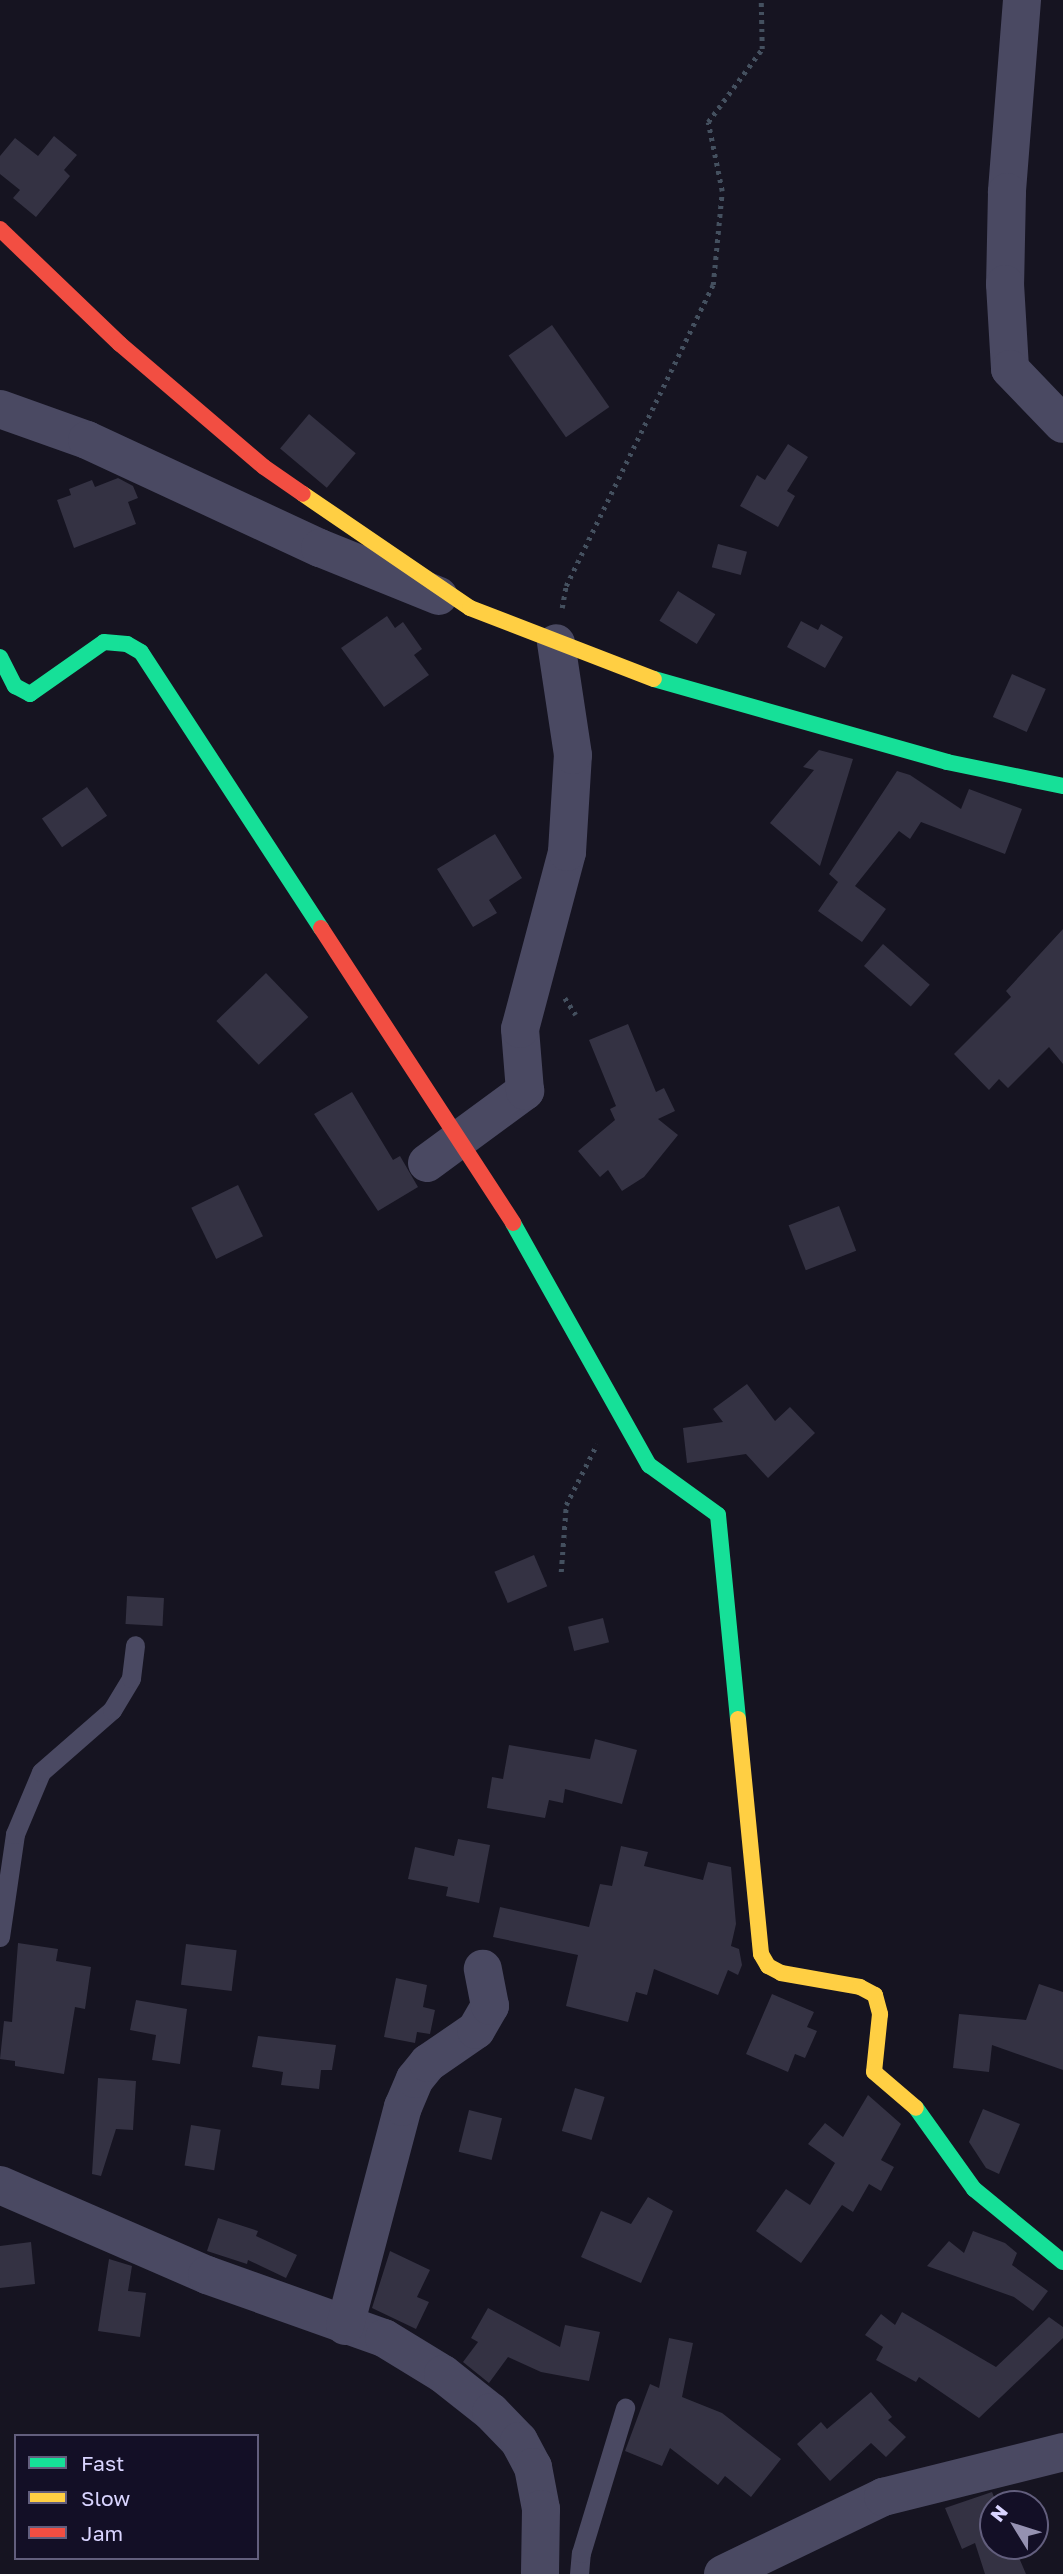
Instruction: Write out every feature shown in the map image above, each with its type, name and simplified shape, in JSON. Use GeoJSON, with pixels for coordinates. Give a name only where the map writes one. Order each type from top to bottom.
{"type":"FeatureCollection","features":[{"type":"Feature","properties":{"kind":"street"},"geometry":{"type":"LineString","coordinates":[[1022,0],[1007,192],[1004,284],[1010,369],[1063,424]]}},
{"type":"Feature","properties":{"kind":"street"},"geometry":{"type":"LineString","coordinates":[[0,229],[120,344],[264,467],[470,608]]}},
{"type":"Feature","properties":{"kind":"street"},"geometry":{"type":"LineString","coordinates":[[0,409],[87,440],[320,548],[617,668],[747,708],[947,762],[1063,786]]}},
{"type":"Feature","properties":{"kind":"street"},"geometry":{"type":"LineString","coordinates":[[0,657],[15,686],[30,694],[104,642],[127,643],[141,652],[540,1265],[649,1465],[719,1515],[761,1954],[768,1966],[781,1973],[860,1987],[875,1995],[880,2014],[874,2072],[922,2113],[974,2189],[1063,2262]]}},
{"type":"Feature","properties":{"kind":"street"},"geometry":{"type":"LineString","coordinates":[[427,1163],[525,1091],[520,1029],[567,852],[573,755],[556,643]]}},
{"type":"Feature","properties":{"kind":"street"},"geometry":{"type":"LineString","coordinates":[[345,2326],[403,2107],[428,2063],[475,2030],[490,2006],[483,1969]]}},
{"type":"Feature","properties":{"kind":"street"},"geometry":{"type":"LineString","coordinates":[[0,2185],[207,2275],[414,2354],[491,2412],[519,2441],[533,2467],[541,2509],[540,2574]]}},
{"type":"Feature","properties":{"kind":"street"},"geometry":{"type":"LineString","coordinates":[[723,2574],[883,2497],[1063,2452]]}},
{"type":"Feature","properties":{"kind":"lane"},"geometry":{"type":"LineString","coordinates":[[0,1937],[15,1834],[41,1772],[111,1710],[131,1678],[135,1645]]}},
{"type":"Feature","properties":{"kind":"lane"},"geometry":{"type":"LineString","coordinates":[[579,2574],[581,2553],[625,2408]]}},
{"type":"Feature","properties":{"kind":"path"},"geometry":{"type":"LineString","coordinates":[[556,643],[566,586],[713,285],[722,191],[708,122],[762,50],[761,0]]}},
{"type":"Feature","properties":{"kind":"path"},"geometry":{"type":"LineString","coordinates":[[561,1572],[566,1505],[617,1406]]}},
{"type":"Feature","properties":{"kind":"building"},"geometry":{"type":"Polygon","coordinates":[[[54,136],[77,155],[64,170],[70,176],[36,217],[13,198],[20,190],[0,174],[0,156],[15,138],[38,156],[54,136]]]}},
{"type":"Feature","properties":{"kind":"building"},"geometry":{"type":"Polygon","coordinates":[[[552,325],[609,407],[566,437],[509,355],[552,325]]]}},
{"type":"Feature","properties":{"kind":"building"},"geometry":{"type":"Polygon","coordinates":[[[309,414],[356,453],[327,488],[280,448],[309,414]]]}},
{"type":"Feature","properties":{"kind":"building"},"geometry":{"type":"Polygon","coordinates":[[[788,444],[808,457],[787,491],[795,496],[778,527],[740,506],[757,475],[765,480],[788,444]]]}},
{"type":"Feature","properties":{"kind":"building"},"geometry":{"type":"Polygon","coordinates":[[[118,478],[133,486],[138,498],[128,502],[136,524],[74,548],[57,500],[71,495],[69,489],[92,480],[95,487],[118,478]]]}},
{"type":"Feature","properties":{"kind":"building"},"geometry":{"type":"Polygon","coordinates":[[[718,544],[747,552],[741,575],[712,567],[718,544]]]}},
{"type":"Feature","properties":{"kind":"building"},"geometry":{"type":"Polygon","coordinates":[[[678,591],[715,614],[697,644],[659,621],[678,591]]]}},
{"type":"Feature","properties":{"kind":"building"},"geometry":{"type":"Polygon","coordinates":[[[387,616],[395,628],[403,622],[422,649],[414,655],[429,675],[384,707],[341,648],[387,616]]]}},
{"type":"Feature","properties":{"kind":"building"},"geometry":{"type":"Polygon","coordinates":[[[801,621],[818,630],[821,624],[843,637],[825,668],[787,647],[801,621]]]}},
{"type":"Feature","properties":{"kind":"building"},"geometry":{"type":"Polygon","coordinates":[[[1012,674],[1046,689],[1027,732],[993,717],[1012,674]]]}},
{"type":"Feature","properties":{"kind":"building"},"geometry":{"type":"Polygon","coordinates":[[[819,750],[853,759],[820,866],[770,823],[814,770],[803,767],[819,750]]]}},
{"type":"Feature","properties":{"kind":"building"},"geometry":{"type":"Polygon","coordinates":[[[897,771],[910,775],[961,809],[969,789],[1022,809],[1005,854],[921,822],[910,839],[899,831],[855,886],[886,909],[862,942],[818,911],[838,882],[829,874],[897,771]]]}},
{"type":"Feature","properties":{"kind":"building"},"geometry":{"type":"Polygon","coordinates":[[[87,787],[107,816],[62,847],[42,819],[87,787]]]}},
{"type":"Feature","properties":{"kind":"building"},"geometry":{"type":"Polygon","coordinates":[[[495,834],[522,878],[489,900],[497,913],[473,927],[437,869],[495,834]]]}},
{"type":"Feature","properties":{"kind":"building"},"geometry":{"type":"Polygon","coordinates":[[[1063,929],[1063,1064],[1049,1047],[1008,1088],[999,1079],[989,1090],[954,1054],[1011,997],[1006,991],[1063,929]]]}},
{"type":"Feature","properties":{"kind":"building"},"geometry":{"type":"Polygon","coordinates":[[[883,944],[930,985],[911,1007],[864,966],[883,944]]]}},
{"type":"Feature","properties":{"kind":"building"},"geometry":{"type":"Polygon","coordinates":[[[266,973],[308,1017],[259,1065],[216,1021],[266,973]]]}},
{"type":"Feature","properties":{"kind":"building"},"geometry":{"type":"Polygon","coordinates":[[[628,1024],[656,1092],[664,1088],[675,1111],[658,1119],[678,1135],[644,1177],[622,1191],[608,1170],[600,1177],[578,1151],[615,1120],[610,1109],[616,1106],[589,1040],[628,1024]]]}},
{"type":"Feature","properties":{"kind":"building"},"geometry":{"type":"Polygon","coordinates":[[[352,1092],[393,1160],[400,1156],[418,1187],[378,1211],[314,1114],[352,1092]]]}},
{"type":"Feature","properties":{"kind":"building"},"geometry":{"type":"Polygon","coordinates":[[[238,1185],[263,1236],[216,1259],[191,1208],[238,1185]]]}},
{"type":"Feature","properties":{"kind":"building"},"geometry":{"type":"Polygon","coordinates":[[[839,1206],[856,1251],[806,1270],[789,1225],[839,1206]]]}},
{"type":"Feature","properties":{"kind":"building"},"geometry":{"type":"Polygon","coordinates":[[[747,1384],[775,1421],[790,1407],[815,1433],[768,1478],[746,1454],[687,1463],[683,1428],[723,1422],[713,1409],[747,1384]]]}},
{"type":"Feature","properties":{"kind":"building"},"geometry":{"type":"Polygon","coordinates":[[[534,1555],[547,1586],[508,1603],[494,1572],[534,1555]]]}},
{"type":"Feature","properties":{"kind":"building"},"geometry":{"type":"Polygon","coordinates":[[[127,1596],[164,1598],[162,1626],[126,1624],[127,1596]]]}},
{"type":"Feature","properties":{"kind":"building"},"geometry":{"type":"Polygon","coordinates":[[[603,1618],[609,1642],[574,1651],[568,1627],[603,1618]]]}},
{"type":"Feature","properties":{"kind":"building"},"geometry":{"type":"Polygon","coordinates":[[[595,1739],[637,1750],[622,1804],[565,1789],[563,1803],[549,1800],[545,1818],[487,1808],[492,1777],[503,1779],[509,1745],[590,1759],[595,1739]]]}},
{"type":"Feature","properties":{"kind":"building"},"geometry":{"type":"Polygon","coordinates":[[[458,1839],[490,1845],[479,1903],[446,1896],[448,1887],[408,1879],[415,1847],[454,1856],[458,1839]]]}},
{"type":"Feature","properties":{"kind":"building"},"geometry":{"type":"Polygon","coordinates":[[[621,1846],[648,1852],[644,1866],[703,1880],[708,1862],[731,1867],[736,1924],[731,1946],[739,1949],[742,1965],[738,1975],[728,1970],[718,1995],[654,1969],[647,1995],[636,1992],[628,2022],[566,2006],[578,1955],[493,1937],[500,1907],[589,1927],[600,1884],[612,1886],[621,1846]]]}},
{"type":"Feature","properties":{"kind":"building"},"geometry":{"type":"Polygon","coordinates":[[[18,1943],[58,1949],[56,1961],[91,1967],[85,2009],[75,2007],[64,2074],[15,2066],[15,2061],[0,2059],[4,2021],[12,2022],[18,1943]]]}},
{"type":"Feature","properties":{"kind":"building"},"geometry":{"type":"Polygon","coordinates":[[[186,1944],[237,1950],[232,1991],[181,1985],[186,1944]]]}},
{"type":"Feature","properties":{"kind":"building"},"geometry":{"type":"Polygon","coordinates":[[[396,1978],[427,1985],[423,2007],[435,2010],[430,2034],[417,2032],[415,2043],[384,2037],[396,1978]]]}},
{"type":"Feature","properties":{"kind":"building"},"geometry":{"type":"Polygon","coordinates":[[[1039,1984],[1063,1992],[1063,2070],[992,2045],[989,2072],[953,2068],[959,2014],[1026,2020],[1039,1984]]]}},
{"type":"Feature","properties":{"kind":"building"},"geometry":{"type":"Polygon","coordinates":[[[772,1994],[814,2012],[807,2027],[817,2031],[805,2058],[795,2054],[788,2072],[746,2054],[772,1994]]]}},
{"type":"Feature","properties":{"kind":"building"},"geometry":{"type":"Polygon","coordinates":[[[136,2000],[187,2009],[180,2064],[152,2060],[156,2035],[130,2030],[136,2000]]]}},
{"type":"Feature","properties":{"kind":"building"},"geometry":{"type":"Polygon","coordinates":[[[258,2036],[336,2045],[332,2070],[321,2070],[319,2089],[281,2085],[283,2072],[252,2067],[258,2036]]]}},
{"type":"Feature","properties":{"kind":"building"},"geometry":{"type":"Polygon","coordinates":[[[98,2078],[136,2081],[133,2130],[116,2129],[101,2176],[92,2174],[98,2078]]]}},
{"type":"Feature","properties":{"kind":"building"},"geometry":{"type":"Polygon","coordinates":[[[575,2088],[605,2097],[591,2140],[562,2131],[575,2088]]]}},
{"type":"Feature","properties":{"kind":"building"},"geometry":{"type":"Polygon","coordinates":[[[868,2095],[901,2124],[881,2160],[894,2167],[881,2191],[869,2184],[853,2212],[842,2205],[801,2263],[756,2231],[786,2189],[810,2205],[835,2163],[808,2144],[825,2123],[843,2137],[868,2095]]]}},
{"type":"Feature","properties":{"kind":"building"},"geometry":{"type":"Polygon","coordinates":[[[983,2109],[1020,2124],[999,2174],[986,2168],[969,2142],[983,2109]]]}},
{"type":"Feature","properties":{"kind":"building"},"geometry":{"type":"Polygon","coordinates":[[[469,2110],[502,2118],[492,2160],[459,2152],[469,2110]]]}},
{"type":"Feature","properties":{"kind":"building"},"geometry":{"type":"Polygon","coordinates":[[[191,2125],[221,2130],[214,2170],[185,2165],[191,2125]]]}},
{"type":"Feature","properties":{"kind":"building"},"geometry":{"type":"Polygon","coordinates":[[[648,2197],[673,2211],[641,2283],[581,2257],[601,2211],[631,2224],[648,2197]]]}},
{"type":"Feature","properties":{"kind":"building"},"geometry":{"type":"Polygon","coordinates":[[[218,2218],[258,2231],[256,2236],[297,2255],[286,2278],[248,2260],[247,2264],[207,2251],[218,2218]]]}},
{"type":"Feature","properties":{"kind":"building"},"geometry":{"type":"Polygon","coordinates":[[[973,2231],[1005,2243],[1017,2253],[1012,2265],[1048,2291],[1033,2311],[1014,2297],[927,2266],[949,2241],[964,2253],[973,2231]]]}},
{"type":"Feature","properties":{"kind":"building"},"geometry":{"type":"Polygon","coordinates":[[[31,2242],[35,2284],[0,2288],[0,2246],[31,2242]]]}},
{"type":"Feature","properties":{"kind":"building"},"geometry":{"type":"Polygon","coordinates":[[[390,2251],[430,2270],[417,2297],[429,2302],[416,2329],[372,2308],[390,2251]]]}},
{"type":"Feature","properties":{"kind":"building"},"geometry":{"type":"Polygon","coordinates":[[[109,2259],[132,2266],[128,2291],[146,2293],[140,2337],[98,2331],[109,2259]]]}},
{"type":"Feature","properties":{"kind":"building"},"geometry":{"type":"Polygon","coordinates":[[[488,2308],[560,2347],[565,2325],[600,2332],[589,2381],[541,2372],[508,2357],[489,2383],[463,2362],[478,2342],[471,2338],[488,2308]]]}},
{"type":"Feature","properties":{"kind":"building"},"geometry":{"type":"Polygon","coordinates":[[[902,2312],[996,2367],[1049,2317],[1063,2327],[1063,2338],[979,2418],[919,2377],[916,2382],[876,2360],[883,2347],[865,2335],[881,2314],[895,2325],[902,2312]]]}},
{"type":"Feature","properties":{"kind":"building"},"geometry":{"type":"Polygon","coordinates":[[[669,2338],[693,2343],[682,2397],[722,2413],[781,2459],[751,2497],[725,2476],[718,2485],[670,2448],[662,2466],[625,2451],[650,2384],[659,2388],[669,2338]]]}},
{"type":"Feature","properties":{"kind":"building"},"geometry":{"type":"Polygon","coordinates":[[[871,2392],[892,2417],[888,2420],[906,2437],[886,2457],[871,2443],[830,2481],[797,2444],[821,2422],[827,2429],[871,2392]]]}},
{"type":"Feature","properties":{"kind":"building"},"geometry":{"type":"Polygon","coordinates":[[[979,2496],[979,2555],[975,2543],[962,2549],[945,2508],[979,2496]]]}},
{"type":"Feature","properties":{"kind":"building"},"geometry":{"type":"Polygon","coordinates":[[[980,2560],[1020,2560],[1026,2574],[985,2574],[980,2560]]]}},
{"type":"Feature","properties":{"kind":"traffic: fast"},"geometry":{"type":"LineString","coordinates":[[0,657],[15,686],[30,694],[104,642],[127,644],[141,652],[321,928]]}},
{"type":"Feature","properties":{"kind":"traffic: fast"},"geometry":{"type":"LineString","coordinates":[[654,679],[947,762],[1063,786]]}},
{"type":"Feature","properties":{"kind":"traffic: fast"},"geometry":{"type":"LineString","coordinates":[[513,1223],[649,1465],[718,1515],[738,1719]]}},
{"type":"Feature","properties":{"kind":"traffic: fast"},"geometry":{"type":"LineString","coordinates":[[916,2108],[974,2189],[1063,2262]]}},
{"type":"Feature","properties":{"kind":"traffic: slow"},"geometry":{"type":"LineString","coordinates":[[303,494],[470,608],[654,679]]}},
{"type":"Feature","properties":{"kind":"traffic: slow"},"geometry":{"type":"LineString","coordinates":[[738,1719],[761,1954],[768,1966],[781,1973],[860,1987],[875,1995],[880,2014],[874,2072],[916,2108]]}},
{"type":"Feature","properties":{"kind":"traffic: jam"},"geometry":{"type":"LineString","coordinates":[[0,229],[120,344],[264,467],[303,494]]}},
{"type":"Feature","properties":{"kind":"traffic: jam"},"geometry":{"type":"LineString","coordinates":[[321,928],[513,1223]]}}]}
